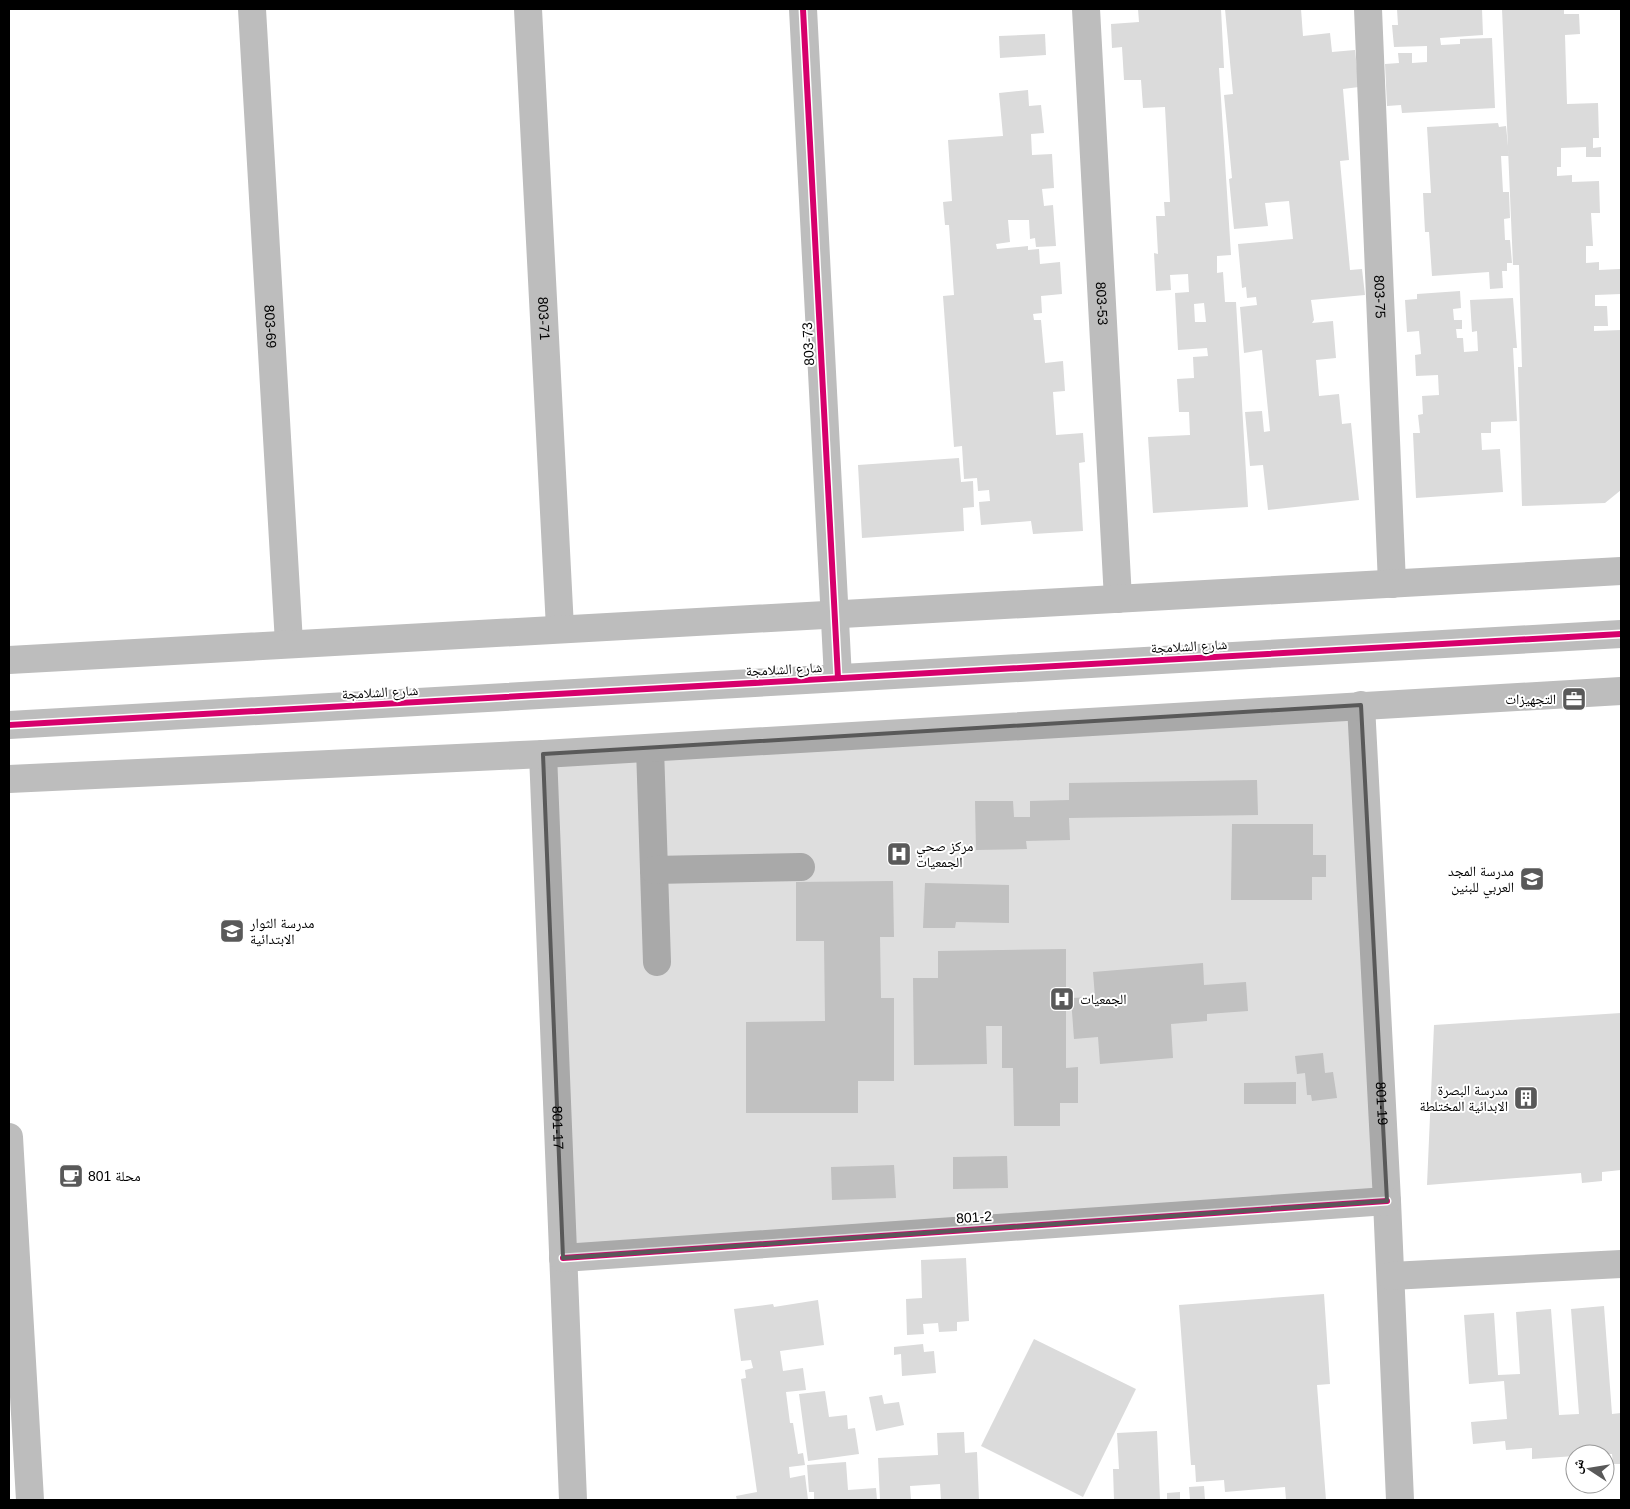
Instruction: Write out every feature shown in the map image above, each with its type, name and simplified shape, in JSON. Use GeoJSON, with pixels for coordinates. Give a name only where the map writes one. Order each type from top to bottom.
{"type":"FeatureCollection","features":[{"type":"Feature","properties":{"kind":"street","name":"803-69"},"geometry":{"type":"LineString","coordinates":[[252,9],[290,643]]}},
{"type":"Feature","properties":{"kind":"street","name":"803-71"},"geometry":{"type":"LineString","coordinates":[[528,9],[560,628]]}},
{"type":"Feature","properties":{"kind":"street","name":"803-73"},"geometry":{"type":"LineString","coordinates":[[803,9],[838,678]]}},
{"type":"Feature","properties":{"kind":"street","name":"803-53"},"geometry":{"type":"LineString","coordinates":[[1086,9],[1118,599]]}},
{"type":"Feature","properties":{"kind":"street","name":"803-75"},"geometry":{"type":"LineString","coordinates":[[1368,9],[1392,584]]}},
{"type":"Feature","properties":{"kind":"street"},"geometry":{"type":"LineString","coordinates":[[9,660],[560,628],[1621,571]]}},
{"type":"Feature","properties":{"kind":"street","name":"شارع الشلامجة"},"geometry":{"type":"LineString","coordinates":[[9,725],[1621,634]]}},
{"type":"Feature","properties":{"kind":"street"},"geometry":{"type":"LineString","coordinates":[[9,779],[543,754],[1621,691]]}},
{"type":"Feature","properties":{"kind":"street","name":"801-19"},"geometry":{"type":"LineString","coordinates":[[1361,705],[1391,1276],[1400,1500]]}},
{"type":"Feature","properties":{"kind":"street"},"geometry":{"type":"LineString","coordinates":[[650,748],[657,962]]}},
{"type":"Feature","properties":{"kind":"street","name":"801-17"},"geometry":{"type":"LineString","coordinates":[[543,754],[573,1500]]}},
{"type":"Feature","properties":{"kind":"street"},"geometry":{"type":"LineString","coordinates":[[654,870],[801,867]]}},
{"type":"Feature","properties":{"kind":"street"},"geometry":{"type":"LineString","coordinates":[[9,1137],[13,1262],[30,1500]]}},
{"type":"Feature","properties":{"kind":"street","name":"801-2"},"geometry":{"type":"LineString","coordinates":[[563,1258],[1387,1201]]}},
{"type":"Feature","properties":{"kind":"street"},"geometry":{"type":"LineString","coordinates":[[1391,1276],[1621,1264]]}},
{"type":"Feature","properties":{"kind":"highlighted area"},"geometry":{"type":"Polygon","coordinates":[[[1361,705],[1387,1201],[563,1258],[543,754],[1361,705]]]}},
{"type":"Feature","properties":{"kind":"building"},"geometry":{"type":"Polygon","coordinates":[[[1138,9],[1221,9],[1224,68],[1219,68],[1231,255],[1217,256],[1217,273],[1223,272],[1225,302],[1236,302],[1248,507],[1153,513],[1148,437],[1190,435],[1189,412],[1179,412],[1177,379],[1194,378],[1193,357],[1208,356],[1207,348],[1178,350],[1175,293],[1189,292],[1188,274],[1170,275],[1171,290],[1156,291],[1154,253],[1158,254],[1156,216],[1165,216],[1164,202],[1170,202],[1165,107],[1143,108],[1141,80],[1124,80],[1122,47],[1112,48],[1111,24],[1139,22],[1138,9]],[[1204,303],[1194,304],[1195,322],[1206,322],[1204,303]]]}},
{"type":"Feature","properties":{"kind":"building"},"geometry":{"type":"Polygon","coordinates":[[[1225,9],[1301,9],[1303,36],[1330,33],[1332,52],[1355,50],[1359,87],[1343,89],[1349,160],[1340,161],[1350,270],[1362,269],[1365,295],[1311,300],[1314,320],[1312,323],[1333,321],[1336,358],[1316,360],[1319,396],[1339,394],[1342,424],[1351,423],[1359,500],[1268,510],[1263,465],[1250,466],[1245,412],[1262,411],[1264,432],[1270,431],[1262,350],[1244,353],[1240,307],[1257,305],[1256,297],[1247,298],[1246,287],[1242,288],[1238,244],[1293,239],[1289,201],[1265,203],[1268,226],[1234,229],[1229,179],[1232,178],[1224,95],[1233,94],[1225,9]]]}},
{"type":"Feature","properties":{"kind":"building"},"geometry":{"type":"Polygon","coordinates":[[[1397,9],[1482,9],[1483,35],[1440,38],[1441,45],[1460,44],[1460,39],[1492,38],[1495,108],[1402,113],[1401,105],[1387,106],[1385,64],[1399,63],[1398,53],[1412,53],[1412,63],[1427,62],[1427,46],[1394,47],[1392,25],[1398,25],[1397,9]]]}},
{"type":"Feature","properties":{"kind":"building"},"geometry":{"type":"Polygon","coordinates":[[[1502,9],[1564,9],[1564,14],[1579,14],[1580,34],[1565,35],[1567,104],[1598,103],[1599,138],[1593,138],[1593,148],[1601,147],[1601,157],[1586,157],[1586,147],[1561,148],[1561,167],[1557,167],[1557,176],[1572,175],[1572,182],[1599,181],[1600,213],[1591,213],[1593,246],[1586,246],[1586,263],[1599,262],[1599,270],[1620,269],[1621,294],[1595,295],[1595,306],[1607,306],[1608,326],[1594,326],[1594,331],[1621,330],[1621,490],[1605,503],[1522,506],[1518,367],[1522,367],[1519,265],[1513,265],[1502,9]]]}},
{"type":"Feature","properties":{"kind":"building"},"geometry":{"type":"Polygon","coordinates":[[[1045,34],[1046,55],[1000,58],[999,36],[1045,34]]]}},
{"type":"Feature","properties":{"kind":"building"},"geometry":{"type":"Polygon","coordinates":[[[1028,90],[1029,106],[1041,105],[1044,133],[1031,134],[1032,155],[1052,154],[1054,188],[1042,189],[1044,206],[1053,205],[1056,246],[1036,247],[1035,238],[1030,239],[1029,220],[1008,220],[1010,242],[996,244],[997,249],[1028,246],[1028,250],[1039,249],[1040,264],[1060,262],[1062,294],[1041,296],[1042,313],[1033,314],[1034,320],[1041,320],[1045,363],[1063,361],[1065,391],[1053,392],[1056,435],[1083,433],[1085,462],[1079,463],[1083,531],[1033,534],[1031,521],[981,525],[979,502],[990,501],[989,490],[978,491],[977,478],[964,479],[962,446],[954,447],[943,296],[954,295],[949,225],[945,225],[943,202],[952,201],[948,140],[1003,136],[999,93],[1028,90]]]}},
{"type":"Feature","properties":{"kind":"building"},"geometry":{"type":"Polygon","coordinates":[[[1498,123],[1499,127],[1506,126],[1509,156],[1501,156],[1503,192],[1509,192],[1510,218],[1504,219],[1505,240],[1510,240],[1512,263],[1507,263],[1507,271],[1502,271],[1503,288],[1490,289],[1489,272],[1432,276],[1429,232],[1425,232],[1423,193],[1431,193],[1427,127],[1498,123]]]}},
{"type":"Feature","properties":{"kind":"building"},"geometry":{"type":"Polygon","coordinates":[[[1460,291],[1461,308],[1453,309],[1454,320],[1462,320],[1462,329],[1456,329],[1457,338],[1463,338],[1464,352],[1478,351],[1477,331],[1472,332],[1470,300],[1513,298],[1517,348],[1513,348],[1517,421],[1491,422],[1491,433],[1481,433],[1482,450],[1500,449],[1503,492],[1416,498],[1413,433],[1420,433],[1418,415],[1423,414],[1422,396],[1439,395],[1438,375],[1416,376],[1415,355],[1421,354],[1419,331],[1407,332],[1405,300],[1417,299],[1417,294],[1460,291]]]}},
{"type":"Feature","properties":{"kind":"building"},"geometry":{"type":"Polygon","coordinates":[[[959,458],[961,482],[973,481],[974,507],[963,508],[964,531],[862,538],[858,465],[959,458]]]}},
{"type":"Feature","properties":{"kind":"building"},"geometry":{"type":"Polygon","coordinates":[[[1257,780],[1258,815],[1069,818],[1070,840],[1026,841],[1027,849],[976,850],[975,801],[1013,801],[1014,817],[1030,817],[1030,801],[1069,800],[1069,783],[1257,780]]]}},
{"type":"Feature","properties":{"kind":"building"},"geometry":{"type":"Polygon","coordinates":[[[1232,824],[1313,824],[1313,855],[1326,855],[1326,877],[1312,877],[1312,900],[1231,900],[1232,824]]]}},
{"type":"Feature","properties":{"kind":"building"},"geometry":{"type":"Polygon","coordinates":[[[893,881],[894,937],[880,937],[881,998],[894,998],[894,1081],[858,1081],[858,1113],[746,1113],[746,1022],[825,1021],[824,941],[796,941],[796,882],[893,881]]]}},
{"type":"Feature","properties":{"kind":"building"},"geometry":{"type":"Polygon","coordinates":[[[925,883],[1009,885],[1009,923],[956,922],[955,928],[923,928],[925,883]]]}},
{"type":"Feature","properties":{"kind":"building"},"geometry":{"type":"Polygon","coordinates":[[[1066,949],[1066,1068],[1078,1067],[1078,1103],[1060,1103],[1060,1126],[1014,1126],[1013,1068],[1002,1068],[1002,1026],[986,1026],[987,1064],[914,1065],[913,978],[938,978],[938,951],[1066,949]]]}},
{"type":"Feature","properties":{"kind":"building"},"geometry":{"type":"Polygon","coordinates":[[[1203,963],[1204,985],[1246,982],[1248,1011],[1207,1014],[1207,1021],[1171,1024],[1173,1058],[1100,1064],[1098,1037],[1074,1039],[1071,998],[1095,997],[1093,972],[1203,963]]]}},
{"type":"Feature","properties":{"kind":"building","name":"مدرسة البصرة الابدائية المختلطة"},"geometry":{"type":"Polygon","coordinates":[[[1621,1013],[1621,1170],[1602,1172],[1602,1181],[1582,1183],[1581,1173],[1427,1185],[1434,1025],[1621,1013]]]}},
{"type":"Feature","properties":{"kind":"building"},"geometry":{"type":"Polygon","coordinates":[[[1323,1053],[1325,1073],[1333,1072],[1337,1098],[1312,1101],[1311,1095],[1307,1095],[1305,1073],[1297,1074],[1295,1056],[1323,1053]]]}},
{"type":"Feature","properties":{"kind":"building"},"geometry":{"type":"Polygon","coordinates":[[[1296,1082],[1296,1104],[1244,1104],[1244,1083],[1296,1082]]]}},
{"type":"Feature","properties":{"kind":"building"},"geometry":{"type":"Polygon","coordinates":[[[1007,1156],[1008,1188],[953,1189],[953,1157],[1007,1156]]]}},
{"type":"Feature","properties":{"kind":"building"},"geometry":{"type":"Polygon","coordinates":[[[894,1165],[896,1198],[832,1200],[831,1167],[894,1165]]]}},
{"type":"Feature","properties":{"kind":"building"},"geometry":{"type":"Polygon","coordinates":[[[966,1258],[969,1321],[957,1322],[957,1331],[939,1332],[938,1323],[923,1324],[924,1334],[907,1335],[906,1299],[922,1298],[921,1260],[966,1258]]]}},
{"type":"Feature","properties":{"kind":"building"},"geometry":{"type":"Polygon","coordinates":[[[1324,1294],[1330,1384],[1317,1385],[1326,1500],[1286,1500],[1285,1487],[1225,1492],[1224,1480],[1196,1482],[1195,1465],[1191,1465],[1179,1305],[1324,1294]]]}},
{"type":"Feature","properties":{"kind":"building"},"geometry":{"type":"Polygon","coordinates":[[[818,1300],[824,1345],[780,1351],[783,1371],[803,1368],[806,1390],[786,1392],[790,1423],[793,1423],[798,1454],[803,1453],[805,1465],[789,1467],[790,1478],[805,1475],[808,1500],[737,1500],[736,1496],[757,1492],[741,1379],[746,1378],[745,1370],[753,1368],[751,1360],[741,1361],[734,1309],[773,1304],[774,1307],[818,1300]]]}},
{"type":"Feature","properties":{"kind":"building"},"geometry":{"type":"Polygon","coordinates":[[[1604,1306],[1612,1414],[1621,1413],[1621,1464],[1615,1464],[1615,1444],[1565,1444],[1565,1457],[1532,1459],[1532,1448],[1506,1450],[1505,1441],[1473,1444],[1471,1422],[1507,1419],[1504,1381],[1469,1384],[1464,1315],[1494,1313],[1498,1375],[1520,1374],[1516,1312],[1551,1309],[1559,1415],[1579,1414],[1571,1309],[1604,1306]]]}},
{"type":"Feature","properties":{"kind":"building"},"geometry":{"type":"Polygon","coordinates":[[[1034,1339],[1136,1389],[1083,1497],[981,1446],[1034,1339]]]}},
{"type":"Feature","properties":{"kind":"building"},"geometry":{"type":"Polygon","coordinates":[[[923,1344],[924,1352],[934,1351],[936,1373],[902,1376],[901,1354],[894,1355],[894,1347],[923,1344]]]}},
{"type":"Feature","properties":{"kind":"building"},"geometry":{"type":"Polygon","coordinates":[[[825,1391],[829,1417],[847,1415],[848,1429],[855,1428],[859,1454],[808,1461],[799,1394],[825,1391]]]}},
{"type":"Feature","properties":{"kind":"building"},"geometry":{"type":"Polygon","coordinates":[[[882,1395],[884,1404],[899,1402],[904,1425],[876,1431],[869,1397],[882,1395]]]}},
{"type":"Feature","properties":{"kind":"building"},"geometry":{"type":"Polygon","coordinates":[[[1157,1431],[1160,1500],[1114,1500],[1113,1469],[1119,1469],[1117,1433],[1157,1431]]]}},
{"type":"Feature","properties":{"kind":"building"},"geometry":{"type":"Polygon","coordinates":[[[964,1432],[965,1453],[977,1452],[979,1500],[941,1500],[940,1484],[910,1486],[911,1500],[880,1500],[878,1458],[938,1455],[937,1433],[964,1432]]]}},
{"type":"Feature","properties":{"kind":"building"},"geometry":{"type":"Polygon","coordinates":[[[846,1462],[848,1490],[876,1488],[877,1500],[814,1500],[814,1492],[809,1492],[807,1465],[846,1462]]]}},
{"type":"Feature","properties":{"kind":"building"},"geometry":{"type":"Polygon","coordinates":[[[1204,1486],[1205,1500],[1190,1500],[1189,1487],[1204,1486]]]}},
{"type":"Feature","properties":{"kind":"building"},"geometry":{"type":"Polygon","coordinates":[[[1180,1492],[1180,1500],[1167,1500],[1167,1493],[1180,1492]]]}},
{"type":"Feature","properties":{"kind":"cycle path"},"geometry":{"type":"LineString","coordinates":[[803,9],[838,678]]}},
{"type":"Feature","properties":{"kind":"cycle path"},"geometry":{"type":"LineString","coordinates":[[9,725],[1621,634]]}},
{"type":"Feature","properties":{"kind":"cycle path"},"geometry":{"type":"LineString","coordinates":[[563,1258],[1387,1201]]}},
{"type":"Feature","properties":{"kind":"place","name":"التجهيزات"},"geometry":{"type":"Point","coordinates":[1574,699]}},
{"type":"Feature","properties":{"kind":"place","name":"مركز صحي الجمعيات"},"geometry":{"type":"Point","coordinates":[899,854]}},
{"type":"Feature","properties":{"kind":"place","name":"مدرسة المجد العربي للبنين"},"geometry":{"type":"Point","coordinates":[1532,879]}},
{"type":"Feature","properties":{"kind":"place","name":"مدرسة الثوار الابتدائية"},"geometry":{"type":"Point","coordinates":[232,931]}},
{"type":"Feature","properties":{"kind":"place","name":"الجمعيات"},"geometry":{"type":"Point","coordinates":[1062,999]}},
{"type":"Feature","properties":{"kind":"place","name":"مدرسة البصرة الابدائية المختلطة"},"geometry":{"type":"Point","coordinates":[1526,1098]}},
{"type":"Feature","properties":{"kind":"place","name":"محلة 801"},"geometry":{"type":"Point","coordinates":[71,1176]}}]}
